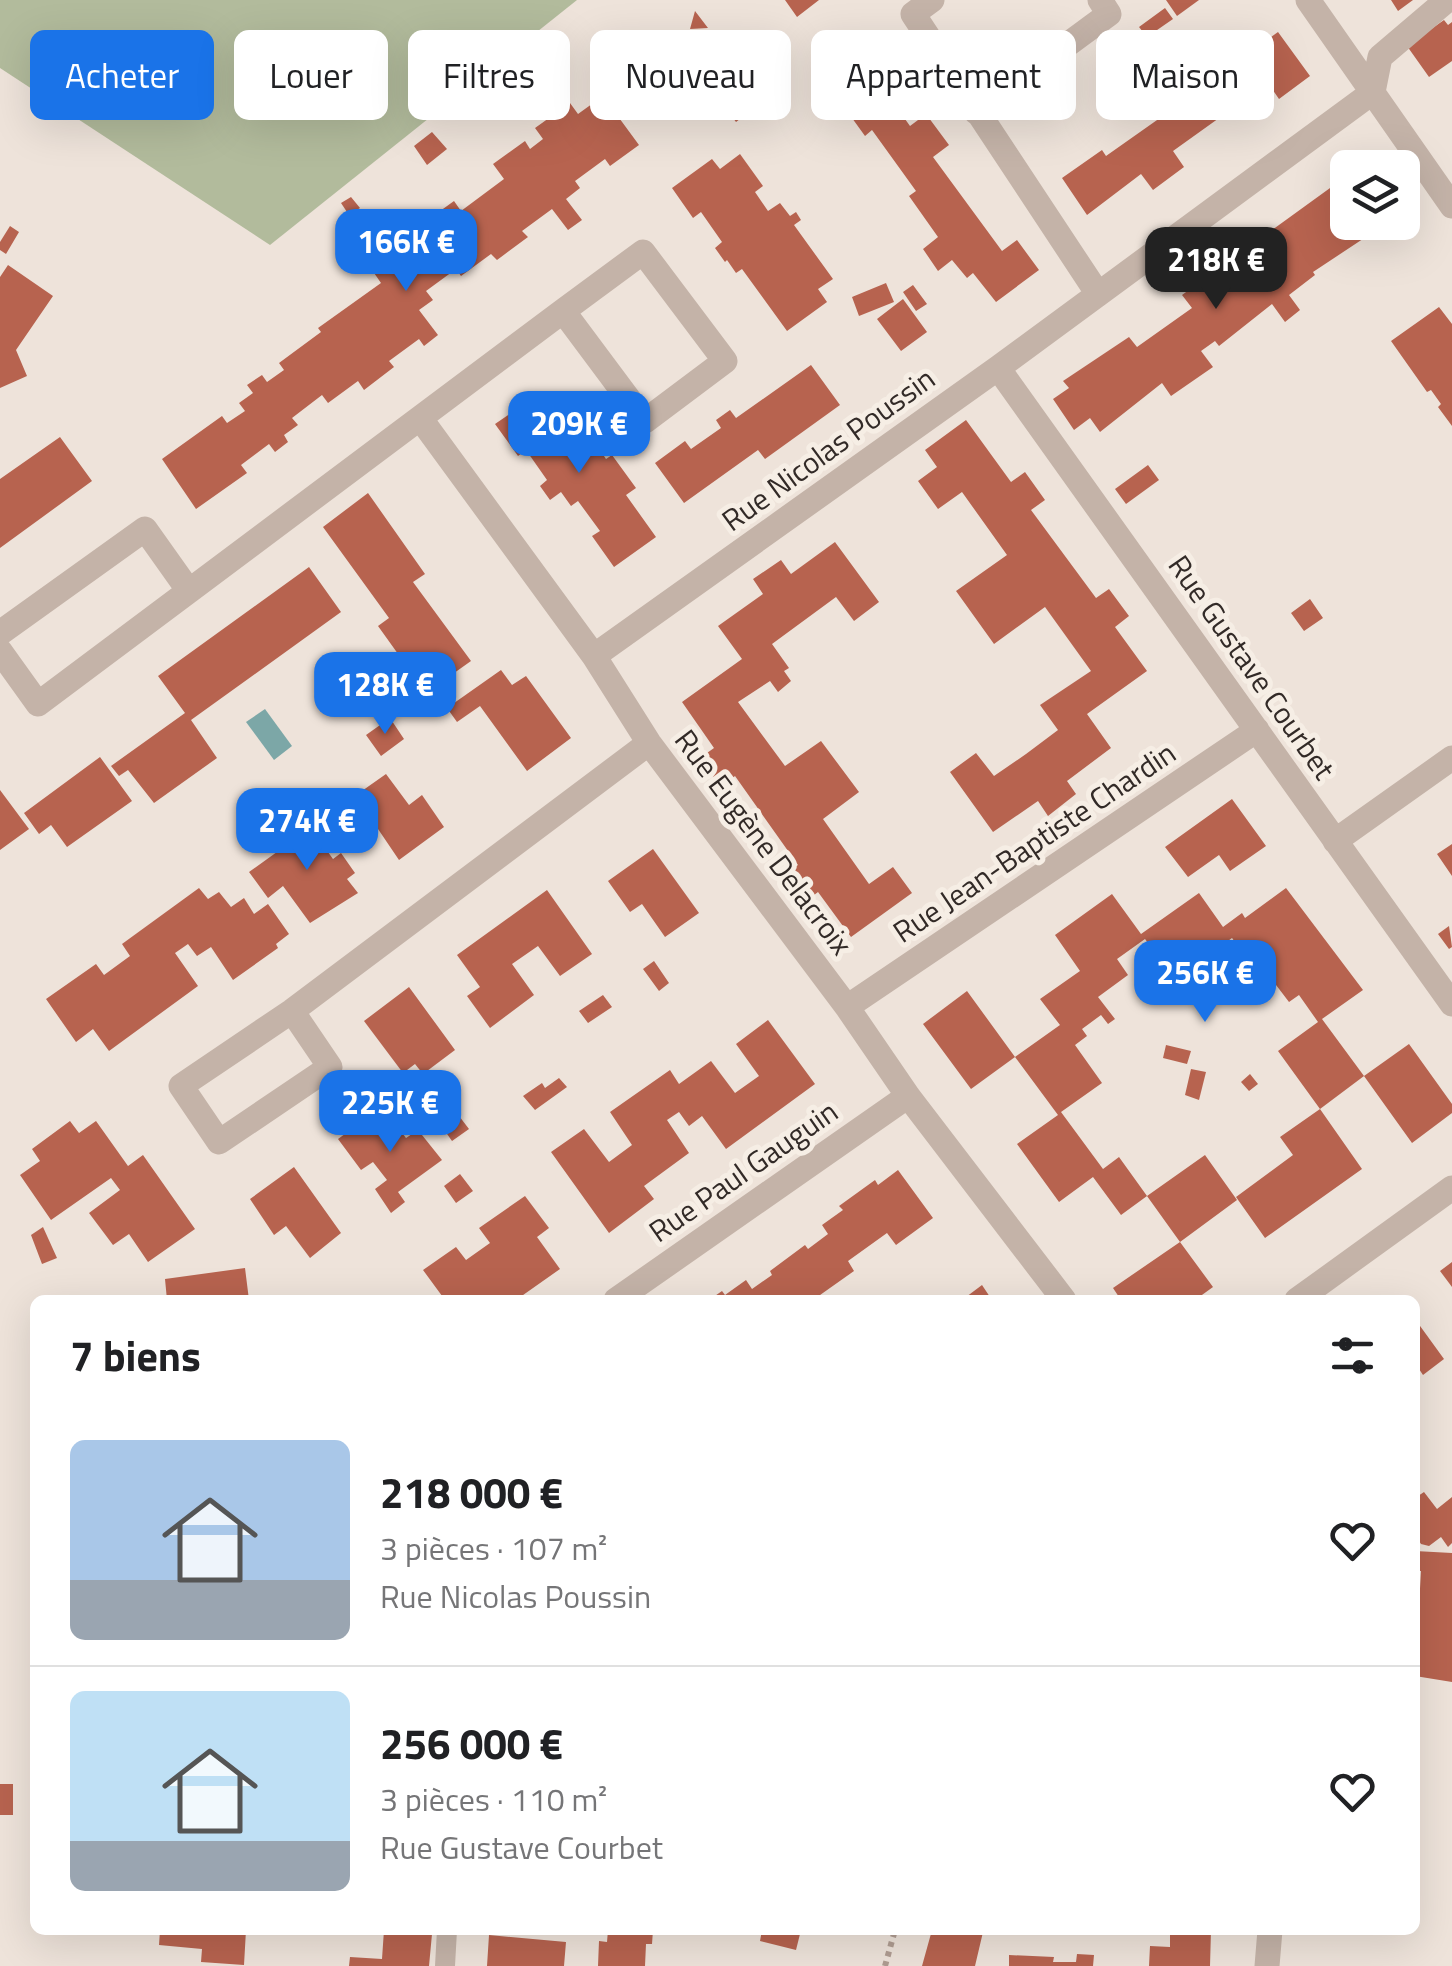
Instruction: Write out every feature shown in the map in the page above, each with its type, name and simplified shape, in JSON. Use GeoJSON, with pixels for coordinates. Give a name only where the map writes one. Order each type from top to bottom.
{"type":"FeatureCollection","features":[{"type":"Feature","properties":{"kind":"street"},"geometry":{"type":"LineString","coordinates":[[923,30],[913,14],[932,0]]}},
{"type":"Feature","properties":{"kind":"street"},"geometry":{"type":"LineString","coordinates":[[1076,38],[1109,14],[1100,0]]}},
{"type":"Feature","properties":{"kind":"street"},"geometry":{"type":"LineString","coordinates":[[1308,0],[1452,206]]}},
{"type":"Feature","properties":{"kind":"street"},"geometry":{"type":"LineString","coordinates":[[1373,92],[1380,57],[1447,0]]}},
{"type":"Feature","properties":{"kind":"street","name":"Rue Nicolas Poussin"},"geometry":{"type":"LineString","coordinates":[[594,656],[998,368],[1373,92]]}},
{"type":"Feature","properties":{"kind":"street"},"geometry":{"type":"LineString","coordinates":[[981,120],[1098,294]]}},
{"type":"Feature","properties":{"kind":"street"},"geometry":{"type":"LineString","coordinates":[[0,651],[38,704],[643,252],[726,361],[646,421],[563,312]]}},
{"type":"Feature","properties":{"kind":"street","name":"Rue Gustave Courbet"},"geometry":{"type":"LineString","coordinates":[[998,368],[1452,1004]]}},
{"type":"Feature","properties":{"kind":"street","name":"Rue Eugène Delacroix"},"geometry":{"type":"LineString","coordinates":[[420,418],[594,656],[649,743],[908,1096],[1060,1295]]}},
{"type":"Feature","properties":{"kind":"street"},"geometry":{"type":"LineString","coordinates":[[0,633],[145,529],[189,592]]}},
{"type":"Feature","properties":{"kind":"street","name":"Rue Jean-Baptiste Chardin"},"geometry":{"type":"LineString","coordinates":[[847,1008],[1257,730]]}},
{"type":"Feature","properties":{"kind":"street"},"geometry":{"type":"LineString","coordinates":[[292,1010],[330,1067],[219,1142],[181,1086],[292,1010],[649,743]]}},
{"type":"Feature","properties":{"kind":"street"},"geometry":{"type":"LineString","coordinates":[[1336,841],[1452,758]]}},
{"type":"Feature","properties":{"kind":"street","name":"Rue Paul Gauguin"},"geometry":{"type":"LineString","coordinates":[[623,1295],[908,1096]]}},
{"type":"Feature","properties":{"kind":"street"},"geometry":{"type":"LineString","coordinates":[[1304,1295],[1452,1188]]}},
{"type":"Feature","properties":{"kind":"street"},"geometry":{"type":"LineString","coordinates":[[1266,1966],[1269,1935]]}},
{"type":"Feature","properties":{"kind":"lane"},"geometry":{"type":"LineString","coordinates":[[444,1966],[447,1935]]}},
{"type":"Feature","properties":{"kind":"path"},"geometry":{"type":"LineString","coordinates":[[885,1966],[893,1935]]}},
{"type":"Feature","properties":{"kind":"green space"},"geometry":{"type":"Polygon","coordinates":[[[0,0],[577,0],[539,30],[408,30],[408,120],[427,120],[270,245],[79,120],[214,120],[214,30],[30,30],[30,88],[0,68],[0,0]]]}},
{"type":"Feature","properties":{"kind":"water"},"geometry":{"type":"Polygon","coordinates":[[[265,709],[292,746],[274,760],[246,722],[265,709]]]}},
{"type":"Feature","properties":{"kind":"building"},"geometry":{"type":"Polygon","coordinates":[[[785,0],[819,0],[797,17],[785,0]]]}},
{"type":"Feature","properties":{"kind":"building"},"geometry":{"type":"Polygon","coordinates":[[[1166,0],[1199,0],[1177,16],[1166,0]]]}},
{"type":"Feature","properties":{"kind":"building"},"geometry":{"type":"Polygon","coordinates":[[[1391,0],[1413,0],[1398,11],[1391,0]]]}},
{"type":"Feature","properties":{"kind":"building"},"geometry":{"type":"Polygon","coordinates":[[[1165,8],[1173,19],[1157,30],[1139,27],[1165,8]]]}},
{"type":"Feature","properties":{"kind":"building"},"geometry":{"type":"Polygon","coordinates":[[[695,11],[708,28],[690,29],[695,11]]]}},
{"type":"Feature","properties":{"kind":"building"},"geometry":{"type":"Polygon","coordinates":[[[1444,20],[1448,25],[1452,22],[1452,61],[1429,77],[1407,46],[1444,20]]]}},
{"type":"Feature","properties":{"kind":"building"},"geometry":{"type":"Polygon","coordinates":[[[1278,32],[1310,76],[1279,99],[1274,92],[1274,35],[1278,32]]]}},
{"type":"Feature","properties":{"kind":"building"},"geometry":{"type":"Polygon","coordinates":[[[570,103],[578,114],[590,105],[590,120],[621,120],[639,145],[610,166],[605,159],[575,181],[580,188],[566,199],[582,220],[568,230],[552,209],[522,231],[528,237],[497,260],[491,254],[461,276],[456,269],[426,291],[433,300],[419,310],[438,335],[424,346],[419,339],[389,361],[394,367],[364,390],[358,381],[328,403],[322,395],[292,418],[298,425],[284,435],[288,442],[275,452],[269,444],[241,465],[247,473],[196,509],[162,459],[222,416],[227,423],[245,411],[239,403],[253,393],[247,385],[262,375],[267,382],[284,370],[279,363],[321,332],[318,328],[381,283],[372,270],[383,261],[371,244],[386,234],[399,251],[416,239],[411,232],[454,201],[461,211],[504,179],[493,164],[525,141],[530,149],[543,139],[535,128],[546,120],[570,120],[570,103]]]}},
{"type":"Feature","properties":{"kind":"building"},"geometry":{"type":"Polygon","coordinates":[[[853,120],[906,120],[910,126],[918,120],[930,120],[949,145],[933,157],[1002,251],[1017,240],[1039,270],[996,302],[973,273],[967,278],[952,260],[938,271],[923,249],[938,237],[909,196],[916,191],[872,130],[865,136],[853,120]]]}},
{"type":"Feature","properties":{"kind":"building"},"geometry":{"type":"Polygon","coordinates":[[[1157,120],[1216,120],[1173,151],[1184,167],[1153,190],[1141,174],[1087,215],[1062,178],[1102,150],[1106,156],[1157,120]]]}},
{"type":"Feature","properties":{"kind":"building"},"geometry":{"type":"Polygon","coordinates":[[[432,132],[447,149],[427,165],[414,146],[432,132]]]}},
{"type":"Feature","properties":{"kind":"building"},"geometry":{"type":"Polygon","coordinates":[[[740,154],[763,186],[755,192],[768,211],[780,203],[790,216],[796,212],[801,220],[794,225],[833,279],[818,289],[827,302],[787,331],[742,269],[736,273],[725,262],[715,248],[722,242],[701,212],[693,218],[672,188],[712,159],[720,169],[740,154]]]}},
{"type":"Feature","properties":{"kind":"building"},"geometry":{"type":"Polygon","coordinates":[[[1330,188],[1330,240],[1361,240],[1313,272],[1315,275],[1289,295],[1300,310],[1285,322],[1272,304],[1219,346],[1215,341],[1201,351],[1213,367],[1171,396],[1162,383],[1100,432],[1090,418],[1074,430],[1053,399],[1069,388],[1063,381],[1129,337],[1137,347],[1192,308],[1182,295],[1330,188]]]}},
{"type":"Feature","properties":{"kind":"building"},"geometry":{"type":"Polygon","coordinates":[[[351,197],[360,208],[349,215],[341,203],[351,197]]]}},
{"type":"Feature","properties":{"kind":"building"},"geometry":{"type":"Polygon","coordinates":[[[10,226],[19,232],[6,254],[0,250],[0,242],[10,226]]]}},
{"type":"Feature","properties":{"kind":"building"},"geometry":{"type":"Polygon","coordinates":[[[8,265],[53,296],[16,350],[27,376],[0,388],[0,277],[8,265]]]}},
{"type":"Feature","properties":{"kind":"building"},"geometry":{"type":"Polygon","coordinates":[[[886,283],[894,302],[859,316],[852,297],[886,283]]]}},
{"type":"Feature","properties":{"kind":"building"},"geometry":{"type":"Polygon","coordinates":[[[913,285],[927,304],[916,311],[903,292],[913,285]]]}},
{"type":"Feature","properties":{"kind":"building"},"geometry":{"type":"Polygon","coordinates":[[[903,299],[927,332],[901,351],[877,319],[903,299]]]}},
{"type":"Feature","properties":{"kind":"building"},"geometry":{"type":"Polygon","coordinates":[[[1439,307],[1452,324],[1452,426],[1431,390],[1427,392],[1391,341],[1439,307]]]}},
{"type":"Feature","properties":{"kind":"building"},"geometry":{"type":"Polygon","coordinates":[[[811,365],[840,405],[765,459],[758,450],[684,503],[655,463],[685,441],[691,449],[721,428],[716,420],[730,410],[736,418],[811,365]]]}},
{"type":"Feature","properties":{"kind":"building"},"geometry":{"type":"Polygon","coordinates":[[[540,393],[569,431],[581,422],[606,459],[612,455],[636,488],[626,495],[656,537],[614,567],[592,536],[600,531],[578,501],[571,506],[561,492],[550,500],[540,486],[547,480],[526,450],[518,456],[495,424],[540,393]]]}},
{"type":"Feature","properties":{"kind":"building"},"geometry":{"type":"Polygon","coordinates":[[[966,420],[1011,482],[1025,472],[1045,500],[1031,510],[1096,598],[1109,589],[1129,616],[1115,627],[1147,671],[1087,714],[1111,748],[1067,781],[1076,794],[1048,816],[1038,801],[993,832],[950,772],[976,753],[994,776],[1026,754],[1058,730],[1040,705],[1091,671],[1045,607],[994,644],[956,591],[1007,555],[962,492],[938,509],[918,481],[937,467],[925,450],[966,420]]]}},
{"type":"Feature","properties":{"kind":"building"},"geometry":{"type":"Polygon","coordinates":[[[60,437],[92,481],[0,548],[0,479],[60,437]]]}},
{"type":"Feature","properties":{"kind":"building"},"geometry":{"type":"Polygon","coordinates":[[[1148,465],[1159,480],[1126,504],[1115,489],[1148,465]]]}},
{"type":"Feature","properties":{"kind":"building"},"geometry":{"type":"Polygon","coordinates":[[[368,493],[425,574],[413,582],[471,661],[426,693],[378,626],[389,618],[323,527],[368,493]]]}},
{"type":"Feature","properties":{"kind":"building"},"geometry":{"type":"Polygon","coordinates":[[[835,542],[879,602],[854,621],[836,597],[772,644],[789,668],[784,671],[791,681],[778,692],[770,681],[738,702],[785,766],[821,741],[859,792],[823,819],[869,884],[893,867],[912,893],[851,937],[818,892],[805,902],[794,889],[784,875],[798,865],[735,776],[721,787],[700,758],[714,748],[682,702],[742,659],[718,626],[763,594],[753,579],[781,560],[791,574],[835,542]]]}},
{"type":"Feature","properties":{"kind":"building"},"geometry":{"type":"Polygon","coordinates":[[[309,567],[341,612],[191,720],[217,758],[154,803],[128,770],[119,776],[111,766],[185,713],[158,676],[309,567]]]}},
{"type":"Feature","properties":{"kind":"building"},"geometry":{"type":"Polygon","coordinates":[[[1310,599],[1323,618],[1304,631],[1291,613],[1310,599]]]}},
{"type":"Feature","properties":{"kind":"building"},"geometry":{"type":"Polygon","coordinates":[[[501,670],[512,685],[526,676],[571,738],[527,771],[480,706],[457,722],[447,708],[501,670]]]}},
{"type":"Feature","properties":{"kind":"building"},"geometry":{"type":"Polygon","coordinates":[[[390,718],[404,739],[381,756],[366,735],[390,718]]]}},
{"type":"Feature","properties":{"kind":"building"},"geometry":{"type":"Polygon","coordinates":[[[100,757],[132,801],[67,847],[51,825],[39,834],[24,813],[100,757]]]}},
{"type":"Feature","properties":{"kind":"building"},"geometry":{"type":"Polygon","coordinates":[[[386,774],[409,805],[422,795],[444,827],[399,860],[378,829],[366,837],[342,805],[386,774]]]}},
{"type":"Feature","properties":{"kind":"building"},"geometry":{"type":"Polygon","coordinates":[[[0,790],[29,829],[0,850],[0,790]]]}},
{"type":"Feature","properties":{"kind":"building"},"geometry":{"type":"Polygon","coordinates":[[[1232,799],[1266,846],[1230,871],[1219,855],[1188,877],[1165,847],[1232,799]]]}},
{"type":"Feature","properties":{"kind":"building"},"geometry":{"type":"Polygon","coordinates":[[[299,812],[333,859],[341,853],[355,873],[347,879],[358,893],[310,923],[283,886],[268,898],[249,872],[295,839],[284,822],[299,812]]]}},
{"type":"Feature","properties":{"kind":"building"},"geometry":{"type":"Polygon","coordinates":[[[1452,844],[1452,876],[1437,854],[1452,844]]]}},
{"type":"Feature","properties":{"kind":"building"},"geometry":{"type":"Polygon","coordinates":[[[653,849],[699,913],[665,937],[642,904],[630,912],[608,881],[653,849]]]}},
{"type":"Feature","properties":{"kind":"building"},"geometry":{"type":"Polygon","coordinates":[[[199,888],[208,899],[219,892],[231,907],[244,898],[254,914],[268,904],[289,934],[276,944],[278,948],[233,980],[211,947],[197,956],[188,944],[175,953],[198,986],[109,1051],[93,1029],[76,1042],[46,999],[96,964],[104,975],[130,956],[122,944],[199,888]]]}},
{"type":"Feature","properties":{"kind":"building"},"geometry":{"type":"Polygon","coordinates":[[[1286,888],[1363,990],[1322,1019],[1364,1076],[1320,1109],[1278,1051],[1318,1022],[1299,995],[1289,1002],[1273,981],[1267,985],[1232,938],[1175,979],[1145,939],[1117,959],[1128,975],[1098,997],[1115,1019],[1108,1024],[1101,1015],[1082,1029],[1087,1036],[1075,1045],[1102,1083],[1061,1112],[1103,1169],[1119,1157],[1147,1196],[1121,1215],[1093,1177],[1059,1202],[1017,1144],[1058,1115],[1015,1057],[1060,1025],[1040,999],[1080,971],[1055,935],[1112,894],[1141,934],[1199,893],[1223,927],[1242,913],[1245,918],[1286,888]]]}},
{"type":"Feature","properties":{"kind":"building"},"geometry":{"type":"Polygon","coordinates":[[[547,890],[592,954],[560,976],[538,946],[512,964],[534,995],[490,1028],[467,996],[480,987],[457,955],[547,890]]]}},
{"type":"Feature","properties":{"kind":"building"},"geometry":{"type":"Polygon","coordinates":[[[1449,926],[1452,947],[1449,949],[1438,934],[1449,926]]]}},
{"type":"Feature","properties":{"kind":"building"},"geometry":{"type":"Polygon","coordinates":[[[654,961],[669,983],[659,991],[643,969],[654,961]]]}},
{"type":"Feature","properties":{"kind":"building"},"geometry":{"type":"Polygon","coordinates":[[[409,987],[455,1050],[423,1074],[415,1064],[403,1073],[364,1021],[409,987]]]}},
{"type":"Feature","properties":{"kind":"building"},"geometry":{"type":"Polygon","coordinates":[[[967,991],[1015,1057],[971,1089],[923,1024],[967,991]]]}},
{"type":"Feature","properties":{"kind":"building"},"geometry":{"type":"Polygon","coordinates":[[[603,995],[612,1007],[588,1023],[579,1011],[603,995]]]}},
{"type":"Feature","properties":{"kind":"building"},"geometry":{"type":"Polygon","coordinates":[[[768,1020],[815,1084],[726,1149],[702,1116],[689,1126],[679,1112],[667,1120],[689,1153],[644,1186],[654,1199],[609,1233],[551,1152],[584,1129],[609,1162],[632,1145],[610,1112],[670,1070],[679,1084],[711,1061],[735,1093],[759,1076],[736,1044],[768,1020]]]}},
{"type":"Feature","properties":{"kind":"building"},"geometry":{"type":"Polygon","coordinates":[[[1409,1044],[1452,1104],[1452,1113],[1412,1143],[1364,1076],[1409,1044]]]}},
{"type":"Feature","properties":{"kind":"building"},"geometry":{"type":"Polygon","coordinates":[[[1166,1045],[1191,1051],[1187,1064],[1163,1058],[1166,1045]]]}},
{"type":"Feature","properties":{"kind":"building"},"geometry":{"type":"Polygon","coordinates":[[[1191,1069],[1206,1072],[1199,1100],[1185,1095],[1191,1069]]]}},
{"type":"Feature","properties":{"kind":"building"},"geometry":{"type":"Polygon","coordinates":[[[1250,1074],[1258,1084],[1249,1091],[1241,1082],[1250,1074]]]}},
{"type":"Feature","properties":{"kind":"building"},"geometry":{"type":"Polygon","coordinates":[[[559,1078],[567,1087],[535,1110],[523,1096],[542,1083],[545,1088],[559,1078]]]}},
{"type":"Feature","properties":{"kind":"building"},"geometry":{"type":"Polygon","coordinates":[[[382,1107],[406,1138],[418,1130],[442,1160],[398,1192],[405,1202],[391,1213],[375,1189],[387,1180],[373,1162],[361,1170],[338,1139],[382,1107]]]}},
{"type":"Feature","properties":{"kind":"building"},"geometry":{"type":"Polygon","coordinates":[[[1320,1109],[1362,1169],[1265,1238],[1236,1197],[1293,1155],[1280,1137],[1320,1109]]]}},
{"type":"Feature","properties":{"kind":"building"},"geometry":{"type":"Polygon","coordinates":[[[456,1112],[469,1129],[452,1141],[440,1124],[456,1112]]]}},
{"type":"Feature","properties":{"kind":"building"},"geometry":{"type":"Polygon","coordinates":[[[70,1121],[79,1133],[96,1121],[128,1166],[143,1155],[195,1229],[148,1262],[129,1234],[113,1245],[89,1213],[120,1190],[111,1178],[51,1220],[20,1175],[40,1161],[32,1149],[70,1121]]]}},
{"type":"Feature","properties":{"kind":"building"},"geometry":{"type":"Polygon","coordinates":[[[1205,1155],[1237,1200],[1180,1242],[1147,1196],[1205,1155]]]}},
{"type":"Feature","properties":{"kind":"building"},"geometry":{"type":"Polygon","coordinates":[[[294,1167],[341,1233],[310,1258],[286,1226],[274,1235],[250,1199],[294,1167]]]}},
{"type":"Feature","properties":{"kind":"building"},"geometry":{"type":"Polygon","coordinates":[[[898,1170],[933,1218],[896,1245],[887,1233],[848,1261],[854,1271],[820,1295],[725,1295],[746,1280],[752,1289],[772,1275],[770,1271],[805,1245],[808,1249],[828,1234],[822,1225],[843,1210],[839,1206],[875,1180],[878,1185],[898,1170]]]}},
{"type":"Feature","properties":{"kind":"building"},"geometry":{"type":"Polygon","coordinates":[[[460,1174],[473,1191],[456,1203],[444,1186],[460,1174]]]}},
{"type":"Feature","properties":{"kind":"building"},"geometry":{"type":"Polygon","coordinates":[[[525,1196],[549,1228],[537,1237],[560,1269],[523,1295],[441,1295],[423,1270],[456,1247],[466,1260],[490,1243],[479,1228],[525,1196]]]}},
{"type":"Feature","properties":{"kind":"building"},"geometry":{"type":"Polygon","coordinates":[[[43,1227],[57,1258],[42,1264],[31,1235],[43,1227]]]}},
{"type":"Feature","properties":{"kind":"building"},"geometry":{"type":"Polygon","coordinates":[[[1180,1242],[1213,1287],[1202,1295],[1118,1295],[1113,1288],[1180,1242]]]}},
{"type":"Feature","properties":{"kind":"building"},"geometry":{"type":"Polygon","coordinates":[[[1452,1262],[1452,1287],[1440,1271],[1452,1262]]]}},
{"type":"Feature","properties":{"kind":"building"},"geometry":{"type":"Polygon","coordinates":[[[245,1268],[248,1295],[167,1295],[165,1279],[245,1268]]]}},
{"type":"Feature","properties":{"kind":"building"},"geometry":{"type":"Polygon","coordinates":[[[982,1285],[989,1295],[969,1295],[982,1285]]]}},
{"type":"Feature","properties":{"kind":"building"},"geometry":{"type":"Polygon","coordinates":[[[1420,1326],[1444,1359],[1423,1375],[1420,1370],[1420,1326]]]}},
{"type":"Feature","properties":{"kind":"building"},"geometry":{"type":"Polygon","coordinates":[[[1424,1492],[1437,1509],[1452,1497],[1452,1543],[1448,1547],[1441,1537],[1429,1546],[1420,1542],[1420,1495],[1424,1492]]]}},
{"type":"Feature","properties":{"kind":"building"},"geometry":{"type":"Polygon","coordinates":[[[1420,1551],[1452,1553],[1452,1682],[1420,1677],[1420,1551]]]}},
{"type":"Feature","properties":{"kind":"building"},"geometry":{"type":"Polygon","coordinates":[[[0,1784],[13,1784],[13,1815],[0,1815],[0,1784]]]}},
{"type":"Feature","properties":{"kind":"building"},"geometry":{"type":"Polygon","coordinates":[[[160,1935],[246,1935],[244,1965],[201,1962],[202,1949],[159,1945],[160,1935]]]}},
{"type":"Feature","properties":{"kind":"building"},"geometry":{"type":"Polygon","coordinates":[[[384,1935],[432,1935],[429,1966],[349,1966],[350,1957],[382,1959],[384,1935]]]}},
{"type":"Feature","properties":{"kind":"building"},"geometry":{"type":"Polygon","coordinates":[[[489,1935],[566,1942],[564,1966],[487,1966],[489,1935]]]}},
{"type":"Feature","properties":{"kind":"building"},"geometry":{"type":"Polygon","coordinates":[[[608,1935],[653,1935],[652,1944],[646,1944],[645,1966],[598,1966],[599,1941],[607,1942],[608,1935]]]}},
{"type":"Feature","properties":{"kind":"building"},"geometry":{"type":"Polygon","coordinates":[[[761,1935],[800,1935],[796,1950],[760,1941],[761,1935]]]}},
{"type":"Feature","properties":{"kind":"building"},"geometry":{"type":"Polygon","coordinates":[[[931,1935],[982,1935],[975,1966],[922,1966],[931,1935]]]}},
{"type":"Feature","properties":{"kind":"building"},"geometry":{"type":"Polygon","coordinates":[[[1170,1935],[1211,1935],[1210,1966],[1149,1966],[1150,1946],[1170,1947],[1170,1935]]]}},
{"type":"Feature","properties":{"kind":"building"},"geometry":{"type":"Polygon","coordinates":[[[1077,1954],[1094,1955],[1093,1966],[1009,1966],[1009,1955],[1076,1962],[1077,1954]]]}}]}
